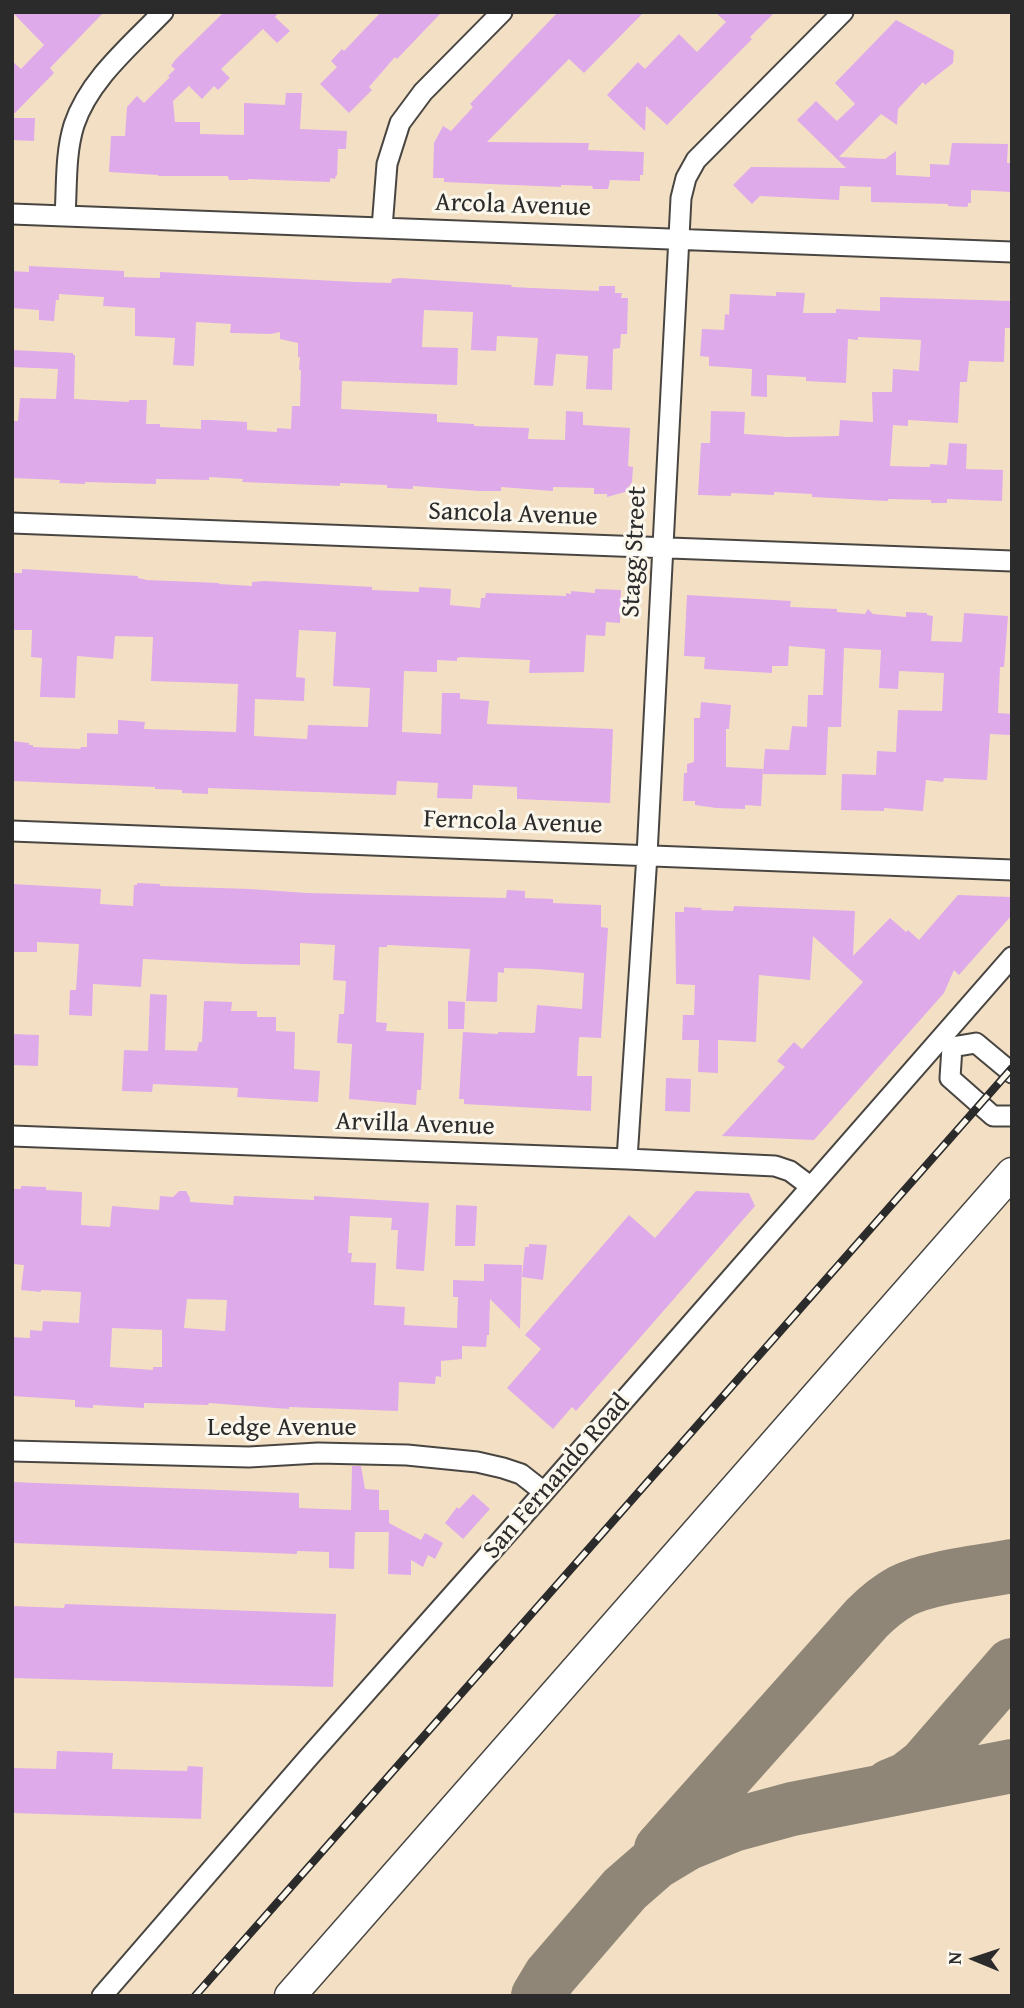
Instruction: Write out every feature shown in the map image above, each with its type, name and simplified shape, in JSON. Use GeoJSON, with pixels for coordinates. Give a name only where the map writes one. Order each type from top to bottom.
{"type":"FeatureCollection","features":[{"type":"Feature","properties":{"kind":"main road"},"geometry":{"type":"LineString","coordinates":[[290,1996],[1012,1173]]}},
{"type":"Feature","properties":{"kind":"street"},"geometry":{"type":"LineString","coordinates":[[65,216],[68,159],[74,127],[83,103],[113,62],[163,12]]}},
{"type":"Feature","properties":{"kind":"street"},"geometry":{"type":"LineString","coordinates":[[382,228],[387,164],[400,123],[423,92],[502,12]]}},
{"type":"Feature","properties":{"kind":"street","name":"Stagg Street"},"geometry":{"type":"LineString","coordinates":[[627,1158],[647,855],[681,198],[696,160],[843,12]]}},
{"type":"Feature","properties":{"kind":"street","name":"Arcola Avenue"},"geometry":{"type":"LineString","coordinates":[[12,214],[1012,252]]}},
{"type":"Feature","properties":{"kind":"street","name":"Sancola Avenue"},"geometry":{"type":"LineString","coordinates":[[12,523],[1012,561]]}},
{"type":"Feature","properties":{"kind":"street","name":"Ferncola Avenue"},"geometry":{"type":"LineString","coordinates":[[12,831],[1012,870]]}},
{"type":"Feature","properties":{"kind":"street","name":"San Fernando Road"},"geometry":{"type":"LineString","coordinates":[[102,1996],[810,1186],[947,1042],[1012,957]]}},
{"type":"Feature","properties":{"kind":"street"},"geometry":{"type":"LineString","coordinates":[[1012,1073],[976,1043],[947,1042],[950,1078],[993,1116],[1012,1116]]}},
{"type":"Feature","properties":{"kind":"street","name":"Arvilla Avenue"},"geometry":{"type":"LineString","coordinates":[[12,1136],[627,1158],[775,1166],[790,1171],[810,1186]]}},
{"type":"Feature","properties":{"kind":"street","name":"Ledge Avenue"},"geometry":{"type":"LineString","coordinates":[[12,1451],[248,1457],[318,1453],[407,1455],[477,1462],[503,1468],[521,1474],[544,1492]]}},
{"type":"Feature","properties":{"kind":"building"},"geometry":{"type":"Polygon","coordinates":[[[12,12],[104,12],[50,68],[54,73],[12,116],[12,61],[21,69],[44,45],[12,12]]]}},
{"type":"Feature","properties":{"kind":"building"},"geometry":{"type":"Polygon","coordinates":[[[224,12],[279,12],[275,17],[290,31],[277,43],[263,29],[221,69],[230,78],[218,90],[214,86],[202,99],[189,86],[173,101],[175,122],[200,122],[200,134],[244,135],[244,103],[285,105],[286,93],[302,93],[300,129],[347,131],[346,149],[338,149],[335,179],[330,178],[330,182],[229,180],[228,176],[158,176],[109,172],[111,136],[125,136],[127,107],[137,96],[144,103],[170,77],[168,76],[175,69],[171,66],[175,60],[224,12]]]}},
{"type":"Feature","properties":{"kind":"building"},"geometry":{"type":"Polygon","coordinates":[[[381,12],[442,12],[397,59],[395,57],[369,87],[372,90],[349,113],[320,84],[337,67],[331,61],[381,12]]]}},
{"type":"Feature","properties":{"kind":"building"},"geometry":{"type":"Polygon","coordinates":[[[558,12],[644,12],[584,73],[569,59],[487,142],[589,143],[588,150],[644,152],[643,175],[640,175],[640,181],[610,180],[608,189],[593,189],[592,186],[444,182],[444,178],[433,178],[434,143],[443,126],[451,131],[473,107],[470,104],[558,12]]]}},
{"type":"Feature","properties":{"kind":"building"},"geometry":{"type":"Polygon","coordinates":[[[715,12],[775,12],[667,125],[646,106],[645,131],[607,95],[638,62],[645,69],[679,34],[697,52],[726,22],[715,12]]]}},
{"type":"Feature","properties":{"kind":"building"},"geometry":{"type":"Polygon","coordinates":[[[896,20],[954,51],[953,63],[925,85],[923,82],[898,109],[897,125],[881,114],[839,157],[885,159],[896,151],[896,175],[930,177],[930,164],[949,165],[952,143],[1008,144],[1007,163],[1012,163],[1012,192],[971,190],[971,203],[966,207],[871,202],[871,187],[840,186],[839,200],[760,196],[752,204],[733,185],[751,167],[846,168],[797,120],[816,101],[837,121],[855,104],[835,83],[896,20]]]}},
{"type":"Feature","properties":{"kind":"building"},"geometry":{"type":"Polygon","coordinates":[[[12,118],[35,118],[34,141],[12,140],[12,118]]]}},
{"type":"Feature","properties":{"kind":"building"},"geometry":{"type":"Polygon","coordinates":[[[29,266],[124,271],[124,277],[160,278],[160,272],[391,283],[392,279],[400,278],[599,291],[599,286],[615,286],[615,293],[622,293],[621,298],[628,298],[627,334],[621,334],[620,348],[613,349],[612,390],[586,389],[588,356],[556,354],[553,386],[534,385],[538,338],[497,336],[496,351],[471,350],[473,312],[424,310],[422,347],[458,348],[457,385],[342,381],[341,409],[437,414],[437,422],[529,428],[528,439],[565,440],[566,411],[583,412],[583,425],[630,428],[628,466],[633,467],[632,482],[625,492],[607,497],[607,494],[594,494],[594,488],[553,487],[553,491],[501,487],[501,491],[479,491],[413,486],[413,489],[387,488],[387,485],[340,483],[340,486],[242,482],[243,479],[209,477],[209,480],[156,479],[156,484],[59,483],[60,480],[12,478],[12,421],[18,421],[20,398],[56,399],[58,369],[12,367],[12,350],[73,353],[74,399],[129,402],[147,400],[146,424],[160,424],[160,427],[201,429],[201,420],[211,420],[247,422],[247,430],[277,432],[277,428],[291,429],[292,406],[300,406],[301,370],[298,343],[280,339],[280,332],[230,333],[231,324],[196,322],[194,366],[173,365],[175,338],[135,336],[135,308],[103,306],[104,297],[59,294],[54,321],[39,320],[39,310],[12,308],[12,271],[29,272],[29,266]]]}},
{"type":"Feature","properties":{"kind":"building"},"geometry":{"type":"Polygon","coordinates":[[[776,292],[805,293],[803,313],[836,313],[836,309],[880,311],[880,297],[1012,301],[1012,328],[1005,328],[1004,362],[969,361],[967,382],[960,382],[958,423],[908,420],[908,426],[893,425],[890,466],[947,465],[949,443],[967,444],[966,469],[1003,470],[1002,501],[947,499],[947,503],[931,503],[931,500],[888,501],[774,492],[774,495],[698,495],[701,443],[710,443],[711,411],[745,412],[744,434],[839,436],[840,420],[873,422],[872,392],[892,392],[893,369],[919,371],[921,340],[858,337],[858,340],[848,339],[846,383],[767,375],[767,397],[751,396],[752,369],[709,366],[709,357],[700,356],[702,329],[724,330],[725,314],[729,315],[730,294],[776,296],[776,292]]]}},
{"type":"Feature","properties":{"kind":"building"},"geometry":{"type":"Polygon","coordinates":[[[22,569],[252,586],[252,582],[265,581],[372,587],[372,590],[419,592],[419,587],[451,589],[450,605],[480,608],[481,598],[485,598],[486,593],[566,596],[566,593],[571,594],[571,591],[595,593],[595,589],[621,590],[620,623],[606,622],[605,636],[586,635],[584,672],[529,673],[530,660],[461,657],[457,658],[457,661],[437,660],[437,672],[404,671],[402,732],[441,734],[442,693],[460,693],[460,699],[489,701],[487,724],[613,729],[610,803],[517,799],[517,787],[473,785],[472,799],[437,798],[438,783],[397,781],[396,795],[208,788],[208,794],[182,793],[182,790],[155,787],[12,781],[12,741],[29,743],[33,747],[80,749],[87,747],[87,733],[118,734],[118,720],[145,722],[144,729],[236,732],[238,684],[151,681],[153,637],[115,636],[113,659],[77,656],[75,698],[40,697],[42,658],[31,657],[32,630],[12,630],[12,573],[22,573],[22,569]],[[299,630],[296,677],[305,678],[304,701],[255,699],[254,736],[307,739],[308,725],[368,727],[370,688],[333,686],[336,632],[299,630]]]}},
{"type":"Feature","properties":{"kind":"building"},"geometry":{"type":"Polygon","coordinates":[[[687,595],[791,601],[790,607],[837,609],[837,612],[865,614],[868,609],[873,614],[906,617],[906,612],[927,613],[933,616],[931,641],[962,642],[964,613],[1008,616],[1004,667],[1000,667],[998,713],[1012,714],[1010,735],[990,734],[987,780],[926,780],[923,811],[884,808],[884,811],[841,810],[842,774],[876,775],[877,751],[896,752],[898,710],[942,711],[944,673],[899,671],[898,689],[879,688],[881,650],[844,648],[841,727],[828,727],[826,775],[763,774],[765,749],[789,750],[792,726],[807,727],[808,695],[823,695],[825,649],[789,646],[788,666],[772,666],[772,673],[704,669],[705,657],[684,656],[687,595]]]}},
{"type":"Feature","properties":{"kind":"building"},"geometry":{"type":"Polygon","coordinates":[[[701,702],[731,705],[729,729],[726,729],[726,767],[763,769],[761,806],[745,805],[745,809],[716,808],[695,805],[695,801],[683,801],[684,773],[687,773],[687,764],[694,762],[694,718],[700,718],[701,702]]]}},
{"type":"Feature","properties":{"kind":"building"},"geometry":{"type":"Polygon","coordinates":[[[137,883],[307,893],[506,898],[507,890],[525,891],[525,898],[553,899],[553,903],[601,905],[601,927],[608,928],[601,1038],[579,1037],[577,1076],[592,1076],[591,1111],[464,1104],[464,1099],[459,1099],[463,1032],[533,1033],[537,1005],[582,1009],[584,973],[538,969],[504,968],[504,973],[498,972],[497,1002],[466,1001],[470,949],[387,945],[379,947],[376,1022],[387,1023],[386,1031],[424,1033],[421,1090],[417,1090],[416,1105],[349,1099],[352,1044],[337,1043],[339,1014],[344,1014],[346,981],[333,980],[335,945],[300,943],[300,965],[143,959],[141,987],[93,984],[92,1016],[69,1015],[70,990],[76,990],[79,944],[37,942],[37,952],[12,952],[12,884],[101,889],[100,904],[133,906],[134,885],[137,883]]]}},
{"type":"Feature","properties":{"kind":"building"},"geometry":{"type":"Polygon","coordinates":[[[958,895],[1012,897],[1012,915],[959,975],[954,970],[944,993],[814,1140],[722,1136],[785,1067],[777,1061],[794,1042],[802,1049],[863,982],[813,936],[810,980],[759,975],[756,1042],[718,1040],[718,1073],[698,1072],[699,1040],[682,1040],[683,1015],[694,1015],[695,985],[676,984],[675,912],[684,912],[684,907],[733,911],[734,906],[855,911],[853,956],[890,918],[919,940],[958,895]]]}},
{"type":"Feature","properties":{"kind":"building"},"geometry":{"type":"Polygon","coordinates":[[[150,994],[167,995],[165,1050],[197,1051],[199,1042],[202,1042],[204,1001],[232,1002],[231,1011],[257,1011],[257,1017],[276,1017],[276,1031],[295,1032],[294,1069],[320,1071],[318,1102],[237,1097],[238,1088],[153,1084],[152,1092],[122,1091],[124,1050],[148,1051],[150,994]]]}},
{"type":"Feature","properties":{"kind":"building"},"geometry":{"type":"Polygon","coordinates":[[[448,1001],[465,1002],[464,1029],[448,1029],[448,1001]]]}},
{"type":"Feature","properties":{"kind":"building"},"geometry":{"type":"Polygon","coordinates":[[[12,1034],[39,1035],[38,1066],[12,1065],[12,1034]]]}},
{"type":"Feature","properties":{"kind":"building"},"geometry":{"type":"Polygon","coordinates":[[[666,1078],[691,1079],[690,1112],[665,1111],[666,1078]]]}},
{"type":"Feature","properties":{"kind":"building"},"geometry":{"type":"Polygon","coordinates":[[[21,1186],[46,1187],[46,1190],[82,1192],[81,1225],[110,1227],[112,1206],[159,1210],[160,1196],[173,1197],[179,1191],[186,1191],[190,1202],[233,1205],[234,1196],[314,1200],[314,1196],[429,1203],[424,1271],[396,1269],[398,1230],[391,1230],[392,1218],[350,1216],[348,1253],[352,1253],[351,1262],[376,1263],[374,1305],[405,1307],[404,1325],[457,1328],[458,1297],[453,1297],[453,1280],[484,1281],[484,1264],[522,1265],[520,1329],[490,1299],[486,1347],[462,1346],[462,1359],[441,1361],[441,1377],[436,1376],[435,1384],[399,1382],[398,1411],[289,1409],[209,1403],[144,1403],[144,1408],[93,1405],[93,1408],[75,1407],[75,1400],[12,1396],[12,1337],[30,1338],[30,1330],[42,1331],[43,1321],[79,1323],[81,1292],[21,1290],[24,1265],[12,1264],[13,1189],[21,1189],[21,1186]],[[187,1299],[184,1328],[225,1331],[227,1300],[187,1299]],[[112,1328],[110,1367],[153,1370],[153,1367],[162,1367],[162,1330],[112,1328]]]}},
{"type":"Feature","properties":{"kind":"building"},"geometry":{"type":"Polygon","coordinates":[[[696,1191],[749,1193],[755,1206],[576,1411],[572,1407],[553,1429],[507,1388],[541,1349],[525,1335],[629,1215],[655,1238],[696,1191]]]}},
{"type":"Feature","properties":{"kind":"building"},"geometry":{"type":"Polygon","coordinates":[[[456,1205],[477,1206],[475,1246],[455,1246],[456,1205]]]}},
{"type":"Feature","properties":{"kind":"building"},"geometry":{"type":"Polygon","coordinates":[[[529,1244],[547,1245],[543,1280],[522,1277],[525,1247],[529,1247],[529,1244]]]}},
{"type":"Feature","properties":{"kind":"building"},"geometry":{"type":"Polygon","coordinates":[[[352,1466],[361,1466],[365,1489],[379,1490],[379,1510],[389,1510],[389,1532],[355,1532],[354,1569],[329,1568],[329,1552],[297,1551],[297,1554],[12,1543],[12,1482],[299,1493],[299,1508],[351,1510],[352,1466]]]}},
{"type":"Feature","properties":{"kind":"building"},"geometry":{"type":"Polygon","coordinates":[[[473,1494],[490,1509],[463,1539],[445,1523],[457,1507],[459,1509],[473,1494]]]}},
{"type":"Feature","properties":{"kind":"building"},"geometry":{"type":"Polygon","coordinates":[[[389,1523],[421,1540],[425,1533],[443,1543],[435,1559],[428,1555],[423,1567],[411,1560],[411,1575],[388,1574],[389,1523]]]}},
{"type":"Feature","properties":{"kind":"building"},"geometry":{"type":"Polygon","coordinates":[[[65,1604],[336,1614],[333,1687],[12,1678],[12,1606],[64,1608],[65,1604]]]}},
{"type":"Feature","properties":{"kind":"building"},"geometry":{"type":"Polygon","coordinates":[[[57,1751],[113,1753],[112,1769],[187,1771],[188,1766],[203,1767],[201,1819],[12,1813],[12,1768],[56,1769],[57,1751]]]}},
{"type":"Feature","properties":{"kind":"taxiway"},"geometry":{"type":"LineString","coordinates":[[661,1849],[867,1618],[884,1603],[902,1591],[926,1582],[1012,1566]]}},
{"type":"Feature","properties":{"kind":"taxiway"},"geometry":{"type":"LineString","coordinates":[[890,1786],[907,1779],[925,1765],[1012,1665]]}},
{"type":"Feature","properties":{"kind":"taxiway"},"geometry":{"type":"LineString","coordinates":[[538,1996],[550,1976],[625,1889],[656,1862],[686,1844],[733,1825],[792,1809],[1012,1766]]}},
{"type":"Feature","properties":{"kind":"railway"},"geometry":{"type":"LineString","coordinates":[[195,1996],[1012,1068]]}}]}
